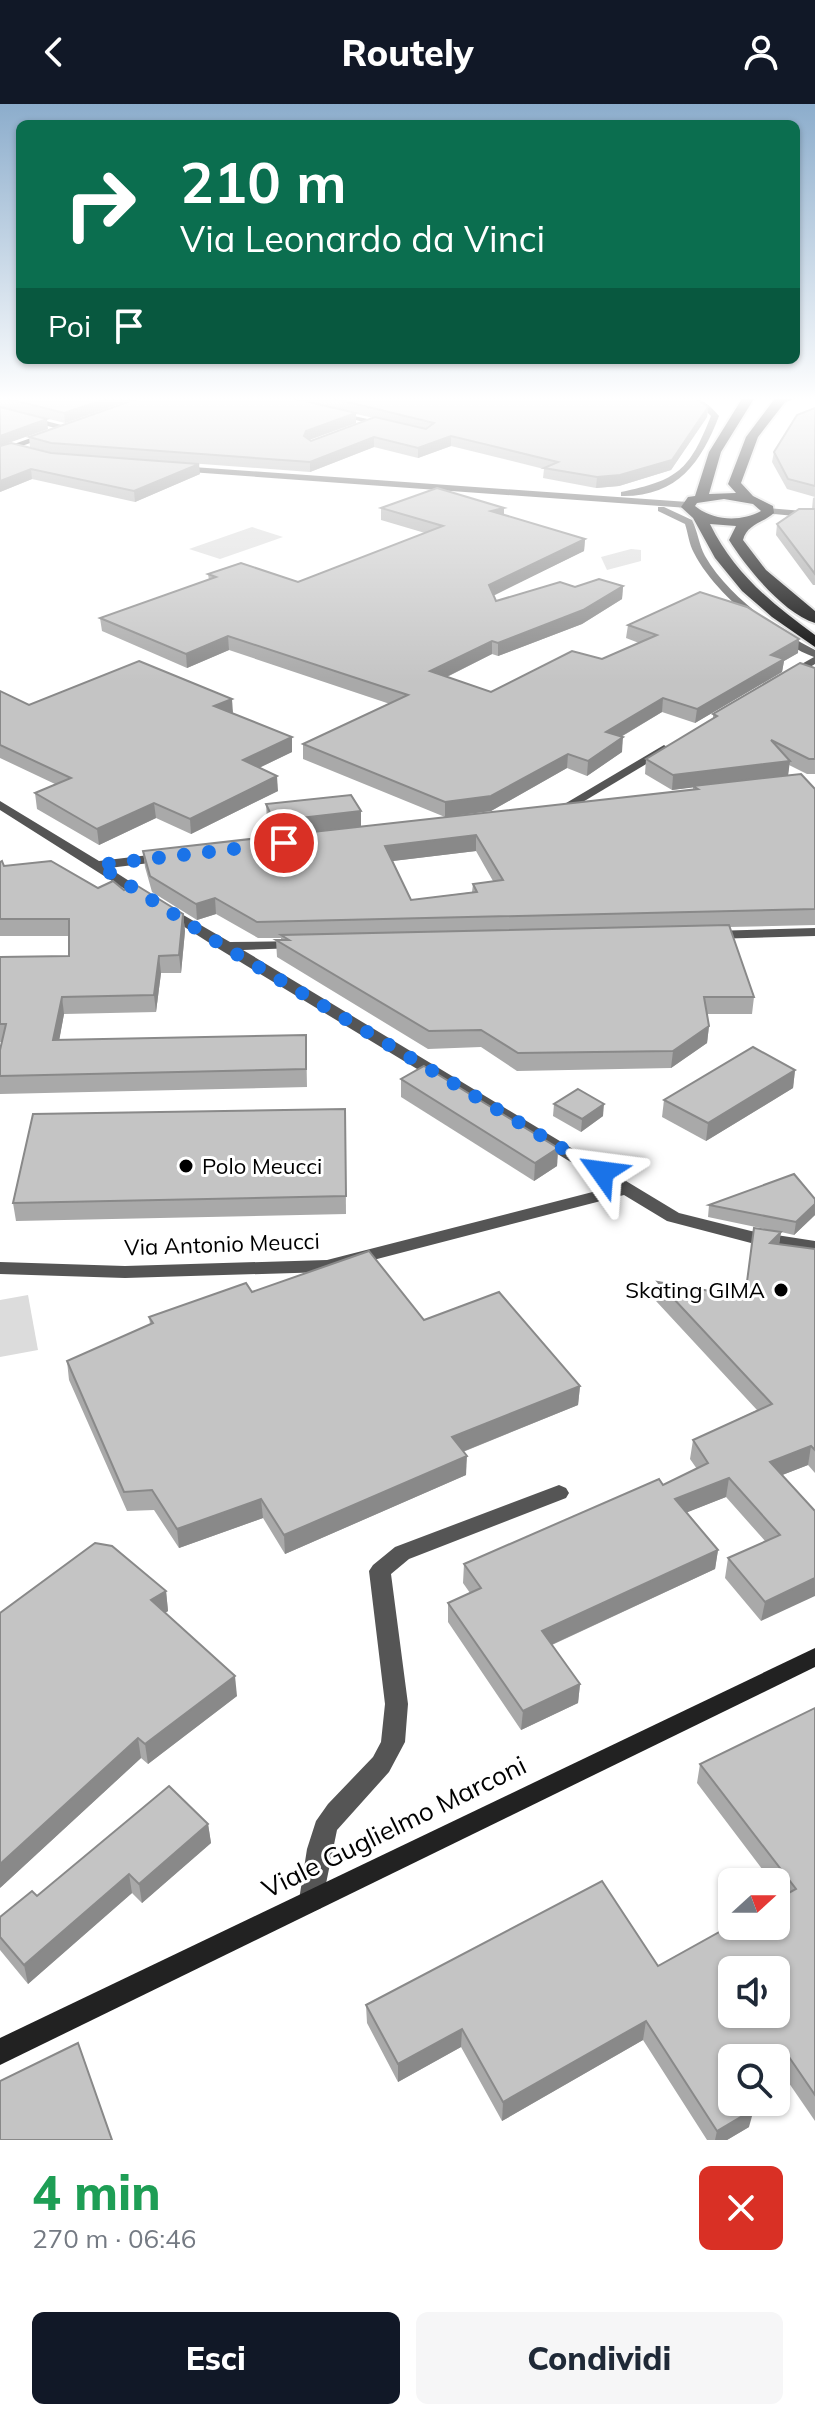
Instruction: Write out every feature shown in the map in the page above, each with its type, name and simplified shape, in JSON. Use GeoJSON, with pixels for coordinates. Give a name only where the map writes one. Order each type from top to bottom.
{"type":"FeatureCollection","features":[{"type":"Feature","properties":{"kind":"highway"},"geometry":{"type":"LineString","coordinates":[[694,511],[703,492]]}},
{"type":"Feature","properties":{"kind":"highway"},"geometry":{"type":"LineString","coordinates":[[742,492],[748,498]]}},
{"type":"Feature","properties":{"kind":"highway"},"geometry":{"type":"LineString","coordinates":[[694,511],[724,521],[751,520],[767,511],[764,505],[748,498],[724,495],[701,497]]}},
{"type":"Feature","properties":{"kind":"highway"},"geometry":{"type":"LineString","coordinates":[[694,511],[715,553],[741,584],[815,642]]}},
{"type":"Feature","properties":{"kind":"highway"},"geometry":{"type":"LineString","coordinates":[[751,520],[738,532],[736,540],[746,558],[765,580],[815,618]]}},
{"type":"Feature","properties":{"kind":"street"},"geometry":{"type":"LineString","coordinates":[[509,492],[641,502],[694,511]]}},
{"type":"Feature","properties":{"kind":"street"},"geometry":{"type":"LineString","coordinates":[[595,498],[640,492]]}},
{"type":"Feature","properties":{"kind":"street"},"geometry":{"type":"LineString","coordinates":[[641,502],[674,513],[689,522],[699,553],[726,587],[780,632],[815,654]]}},
{"type":"Feature","properties":{"kind":"street"},"geometry":{"type":"LineString","coordinates":[[767,511],[815,515]]}},
{"type":"Feature","properties":{"kind":"street"},"geometry":{"type":"LineString","coordinates":[[775,684],[815,660]]}},
{"type":"Feature","properties":{"kind":"street"},"geometry":{"type":"LineString","coordinates":[[562,809],[682,739]]}},
{"type":"Feature","properties":{"kind":"street"},"geometry":{"type":"LineString","coordinates":[[0,805],[223,946],[673,1217],[751,1237],[815,1247]]}},
{"type":"Feature","properties":{"kind":"street"},"geometry":{"type":"LineString","coordinates":[[547,811],[594,805]]}},
{"type":"Feature","properties":{"kind":"street"},"geometry":{"type":"LineString","coordinates":[[98,865],[176,856]]}},
{"type":"Feature","properties":{"kind":"street"},"geometry":{"type":"LineString","coordinates":[[690,935],[815,932]]}},
{"type":"Feature","properties":{"kind":"street"},"geometry":{"type":"LineString","coordinates":[[223,946],[316,944]]}},
{"type":"Feature","properties":{"kind":"street","name":"Via Antonio Meucci"},"geometry":{"type":"LineString","coordinates":[[0,1268],[125,1272],[327,1266],[629,1188]]}},
{"type":"Feature","properties":{"kind":"street"},"geometry":{"type":"LineString","coordinates":[[312,1900],[326,1825],[350,1795],[379,1770],[394,1740],[396,1689],[380,1596],[380,1571],[402,1553],[559,1493]]}},
{"type":"Feature","properties":{"kind":"street","name":"Viale Guglielmo Marconi"},"geometry":{"type":"LineString","coordinates":[[0,2052],[815,1657]]}},
{"type":"Feature","properties":{"kind":"shaded area"},"geometry":{"type":"Polygon","coordinates":[[[252,527],[283,537],[220,559],[189,549],[252,527]]]}},
{"type":"Feature","properties":{"kind":"shaded area"},"geometry":{"type":"Polygon","coordinates":[[[631,549],[641,550],[641,561],[607,570],[601,557],[631,549]]]}},
{"type":"Feature","properties":{"kind":"shaded area"},"geometry":{"type":"Polygon","coordinates":[[[28,1295],[38,1350],[0,1357],[0,1300],[28,1295]]]}},
{"type":"Feature","properties":{"kind":"building"},"geometry":{"type":"Polygon","coordinates":[[[426,492],[450,492],[504,508],[491,511],[585,539],[489,585],[496,601],[560,582],[575,587],[599,579],[623,586],[583,610],[498,643],[492,641],[430,671],[491,692],[572,651],[602,659],[657,635],[628,625],[700,592],[747,607],[799,639],[771,655],[784,659],[697,709],[663,698],[606,732],[623,737],[588,761],[568,754],[491,796],[445,802],[303,744],[408,695],[228,636],[186,654],[100,618],[216,577],[208,574],[241,563],[298,582],[443,526],[381,508],[426,492]]]}},
{"type":"Feature","properties":{"kind":"building"},"geometry":{"type":"Polygon","coordinates":[[[799,509],[815,509],[815,574],[777,524],[799,509]]]}},
{"type":"Feature","properties":{"kind":"building"},"geometry":{"type":"Polygon","coordinates":[[[139,661],[232,699],[214,706],[292,737],[243,760],[277,776],[190,819],[154,803],[97,829],[35,793],[71,778],[0,745],[0,691],[29,705],[139,661]]]}},
{"type":"Feature","properties":{"kind":"building"},"geometry":{"type":"Polygon","coordinates":[[[800,663],[815,668],[815,759],[771,740],[790,761],[673,775],[646,759],[717,716],[713,714],[800,663]]]}},
{"type":"Feature","properties":{"kind":"building"},"geometry":{"type":"Polygon","coordinates":[[[801,774],[815,789],[815,909],[257,922],[215,898],[196,904],[150,876],[143,851],[698,789],[693,786],[801,774]],[[476,835],[385,846],[411,900],[477,892],[473,884],[503,880],[476,835]]]}},
{"type":"Feature","properties":{"kind":"building"},"geometry":{"type":"Polygon","coordinates":[[[351,795],[361,811],[274,821],[266,804],[351,795]]]}},
{"type":"Feature","properties":{"kind":"building"},"geometry":{"type":"Polygon","coordinates":[[[2,861],[4,866],[51,861],[98,888],[113,881],[124,890],[136,885],[183,914],[179,955],[159,956],[154,995],[62,997],[53,1040],[306,1035],[306,1069],[0,1076],[0,1050],[6,1024],[0,1024],[0,957],[69,956],[69,919],[0,919],[2,861]]]}},
{"type":"Feature","properties":{"kind":"building"},"geometry":{"type":"Polygon","coordinates":[[[729,925],[754,997],[704,997],[709,1026],[673,1051],[518,1053],[481,1030],[429,1031],[276,940],[289,940],[281,935],[729,925]]]}},
{"type":"Feature","properties":{"kind":"building"},"geometry":{"type":"Polygon","coordinates":[[[753,1047],[795,1070],[708,1123],[664,1100],[753,1047]]]}},
{"type":"Feature","properties":{"kind":"building"},"geometry":{"type":"Polygon","coordinates":[[[424,1066],[558,1148],[535,1163],[401,1079],[424,1066]]]}},
{"type":"Feature","properties":{"kind":"building"},"geometry":{"type":"Polygon","coordinates":[[[578,1089],[604,1104],[582,1119],[554,1104],[578,1089]]]}},
{"type":"Feature","properties":{"kind":"building"},"geometry":{"type":"Polygon","coordinates":[[[345,1109],[346,1196],[13,1203],[33,1114],[345,1109]]]}},
{"type":"Feature","properties":{"kind":"building"},"geometry":{"type":"Polygon","coordinates":[[[794,1174],[815,1199],[815,1204],[796,1222],[709,1205],[794,1174]]]}},
{"type":"Feature","properties":{"kind":"building"},"geometry":{"type":"Polygon","coordinates":[[[754,1228],[781,1232],[770,1243],[815,1249],[815,1450],[811,1446],[770,1462],[815,1511],[815,1578],[765,1602],[728,1558],[780,1535],[729,1478],[675,1499],[718,1550],[542,1631],[580,1684],[523,1711],[448,1603],[481,1588],[464,1564],[659,1479],[663,1485],[708,1463],[693,1440],[772,1404],[658,1282],[745,1297],[754,1228]]]}},
{"type":"Feature","properties":{"kind":"building"},"geometry":{"type":"Polygon","coordinates":[[[369,1251],[424,1320],[499,1292],[580,1386],[452,1437],[467,1456],[284,1535],[261,1499],[177,1529],[152,1490],[124,1492],[67,1361],[153,1323],[149,1317],[246,1283],[252,1292],[369,1251]]]}},
{"type":"Feature","properties":{"kind":"building"},"geometry":{"type":"Polygon","coordinates":[[[95,1543],[112,1546],[166,1591],[151,1600],[235,1676],[145,1744],[138,1738],[0,1864],[0,1613],[95,1543]]]}},
{"type":"Feature","properties":{"kind":"building"},"geometry":{"type":"Polygon","coordinates":[[[815,1708],[815,2095],[790,2058],[790,2044],[718,2044],[718,2116],[742,2116],[717,2131],[646,2021],[503,2102],[462,2029],[398,2064],[366,2005],[602,1881],[658,1966],[718,1933],[718,1940],[790,1940],[790,1892],[796,1889],[790,1881],[790,1868],[780,1868],[700,1764],[815,1708]]]}},
{"type":"Feature","properties":{"kind":"building"},"geometry":{"type":"Polygon","coordinates":[[[169,1786],[208,1824],[139,1884],[129,1874],[24,1965],[0,1937],[0,1917],[32,1891],[37,1896],[169,1786]]]}},
{"type":"Feature","properties":{"kind":"building"},"geometry":{"type":"Polygon","coordinates":[[[78,2043],[112,2140],[0,2140],[0,2081],[78,2043]]]}},
{"type":"Feature","properties":{"kind":"place","name":"Polo Meucci"},"geometry":{"type":"Point","coordinates":[186,1166]}},
{"type":"Feature","properties":{"kind":"place","name":"Skating GIMA"},"geometry":{"type":"Point","coordinates":[781,1290]}},
{"type":"Feature","properties":{"kind":"route"},"geometry":{"type":"LineString","coordinates":[[284,843],[98,865],[223,946],[602,1172]]}}]}
